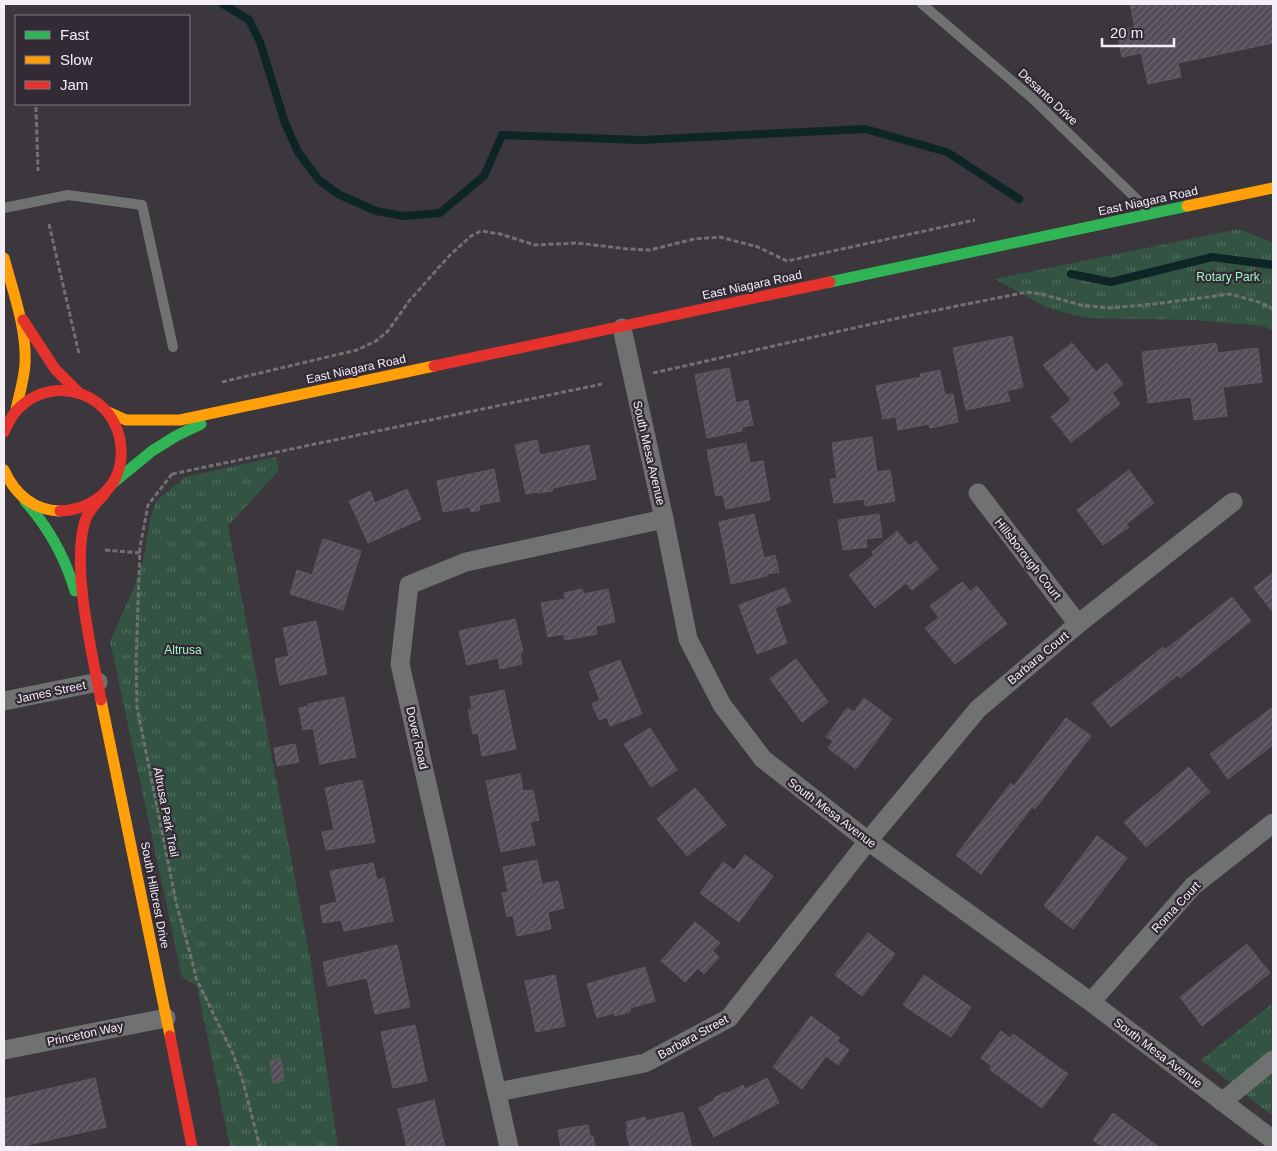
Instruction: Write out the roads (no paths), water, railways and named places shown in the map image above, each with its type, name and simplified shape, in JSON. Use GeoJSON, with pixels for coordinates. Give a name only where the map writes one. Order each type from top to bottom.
{"type":"FeatureCollection","features":[{"type":"Feature","properties":{"kind":"street","name":"East Niagara Road"},"geometry":{"type":"LineString","coordinates":[[108,412],[126,420],[154,422],[180,420],[622,328],[1273,188]]}},
{"type":"Feature","properties":{"kind":"street"},"geometry":{"type":"LineString","coordinates":[[4,258],[18,310],[25,360],[16,410]]}},
{"type":"Feature","properties":{"kind":"street"},"geometry":{"type":"LineString","coordinates":[[4,470],[7,482],[22,496],[41,508],[64,511],[86,506],[108,488],[120,466],[122,447],[118,428],[108,412],[95,400],[79,393],[73,388],[50,362],[18,310]]}},
{"type":"Feature","properties":{"kind":"street","name":"South Mesa Avenue"},"geometry":{"type":"LineString","coordinates":[[622,328],[688,639],[722,705],[762,759],[868,841],[1091,1002],[1222,1102],[1269,1130]]}},
{"type":"Feature","properties":{"kind":"street"},"geometry":{"type":"LineString","coordinates":[[5,426],[16,410],[27,401],[41,394],[56,390],[79,393]]}},
{"type":"Feature","properties":{"kind":"street","name":"East Niagara Road"},"geometry":{"type":"LineString","coordinates":[[108,488],[136,463],[172,437],[237,408]]}},
{"type":"Feature","properties":{"kind":"street","name":"South Hillcrest Drive"},"geometry":{"type":"LineString","coordinates":[[108,488],[91,509],[85,520],[80,540],[82,579],[91,648],[192,1147]]}},
{"type":"Feature","properties":{"kind":"street","name":"Hillsborough Court"},"geometry":{"type":"LineString","coordinates":[[978,494],[1078,624]]}},
{"type":"Feature","properties":{"kind":"street","name":"South Hillcrest Drive"},"geometry":{"type":"LineString","coordinates":[[22,496],[46,526],[67,569],[91,648]]}},
{"type":"Feature","properties":{"kind":"street","name":"Barbara Court"},"geometry":{"type":"LineString","coordinates":[[868,841],[978,708],[1078,624],[1233,502]]}},
{"type":"Feature","properties":{"kind":"street","name":"Dover Road"},"geometry":{"type":"LineString","coordinates":[[509,1147],[400,664],[409,585],[466,562],[664,519]]}},
{"type":"Feature","properties":{"kind":"street","name":"James Street"},"geometry":{"type":"LineString","coordinates":[[4,701],[98,682]]}},
{"type":"Feature","properties":{"kind":"street","name":"Roma Court"},"geometry":{"type":"LineString","coordinates":[[1091,1002],[1193,886],[1273,823]]}},
{"type":"Feature","properties":{"kind":"street","name":"Barbara Street"},"geometry":{"type":"LineString","coordinates":[[497,1092],[645,1064],[729,1018],[868,841]]}},
{"type":"Feature","properties":{"kind":"street","name":"Princeton Way"},"geometry":{"type":"LineString","coordinates":[[4,1050],[166,1018]]}},
{"type":"Feature","properties":{"kind":"street"},"geometry":{"type":"LineString","coordinates":[[1222,1102],[1273,1060]]}},
{"type":"Feature","properties":{"kind":"lane","name":"Desanto Drive"},"geometry":{"type":"LineString","coordinates":[[922,4],[1032,98],[1152,214]]}},
{"type":"Feature","properties":{"kind":"lane"},"geometry":{"type":"LineString","coordinates":[[4,208],[68,195],[142,206],[174,347]]}},
{"type":"Feature","properties":{"kind":"waterway"},"geometry":{"type":"LineString","coordinates":[[223,4],[249,20],[260,42],[285,123],[298,152],[319,180],[338,194],[376,211],[404,216],[440,213],[484,176],[502,135],[641,140],[865,129],[947,152],[1019,199]]}},
{"type":"Feature","properties":{"kind":"waterway"},"geometry":{"type":"LineString","coordinates":[[1071,274],[1111,282],[1212,257],[1273,265]]}},
{"type":"Feature","properties":{"kind":"park label","name":"Rotary Park"},"geometry":{"type":"Point","coordinates":[1228,277]}},
{"type":"Feature","properties":{"kind":"park label","name":"Altrusa"},"geometry":{"type":"Point","coordinates":[183,650]}}]}
